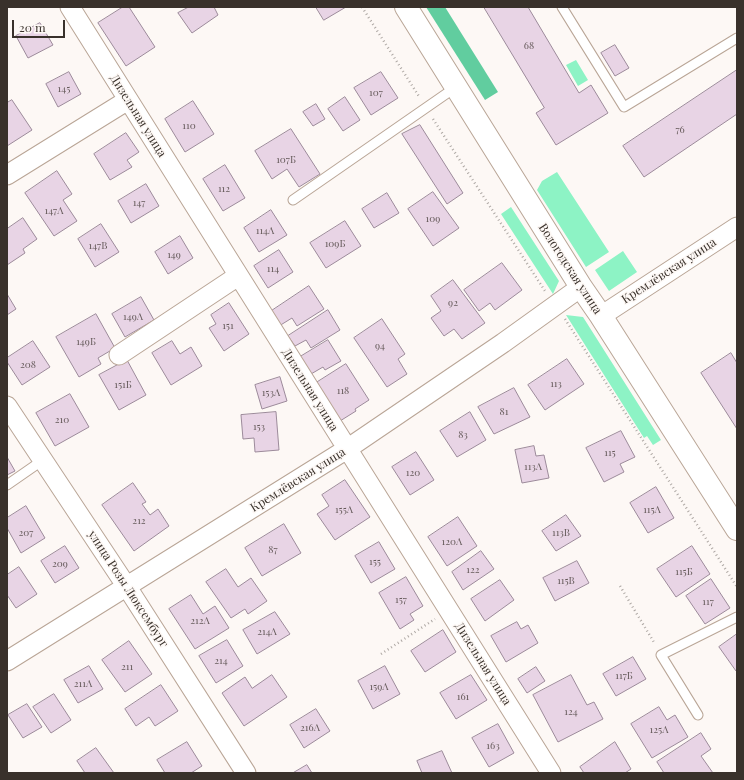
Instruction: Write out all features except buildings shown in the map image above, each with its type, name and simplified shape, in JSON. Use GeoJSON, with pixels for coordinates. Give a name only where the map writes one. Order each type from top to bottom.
{"type":"FeatureCollection","features":[{"type":"Feature","properties":{"kind":"main road","name":"Вологодская улица"},"geometry":{"type":"LineString","coordinates":[[406,7],[581,287],[737,529]]}},
{"type":"Feature","properties":{"kind":"street","name":"Дизельная улица"},"geometry":{"type":"LineString","coordinates":[[70,7],[551,773]]}},
{"type":"Feature","properties":{"kind":"street"},"geometry":{"type":"LineString","coordinates":[[7,175],[128,100]]}},
{"type":"Feature","properties":{"kind":"street","name":"Кремлёвская улица"},"geometry":{"type":"LineString","coordinates":[[601,316],[737,227]]}},
{"type":"Feature","properties":{"kind":"street"},"geometry":{"type":"LineString","coordinates":[[119,355],[238,276]]}},
{"type":"Feature","properties":{"kind":"street","name":"Кремлёвская улица"},"geometry":{"type":"LineString","coordinates":[[7,661],[347,449],[581,287]]}},
{"type":"Feature","properties":{"kind":"street","name":"улица Розы Люксембург"},"geometry":{"type":"LineString","coordinates":[[7,406],[127,587],[246,773]]}},
{"type":"Feature","properties":{"kind":"lane"},"geometry":{"type":"LineString","coordinates":[[562,7],[624,107],[737,38]]}},
{"type":"Feature","properties":{"kind":"lane"},"geometry":{"type":"LineString","coordinates":[[293,200],[456,87]]}},
{"type":"Feature","properties":{"kind":"lane"},"geometry":{"type":"LineString","coordinates":[[7,485],[43,460]]}},
{"type":"Feature","properties":{"kind":"lane"},"geometry":{"type":"LineString","coordinates":[[698,715],[661,655],[737,617]]}},
{"type":"Feature","properties":{"kind":"path"},"geometry":{"type":"LineString","coordinates":[[362,7],[543,288],[556,304],[737,587]]}},
{"type":"Feature","properties":{"kind":"path"},"geometry":{"type":"LineString","coordinates":[[620,586],[661,655]]}},
{"type":"Feature","properties":{"kind":"path"},"geometry":{"type":"LineString","coordinates":[[381,654],[449,610]]}},
{"type":"Feature","properties":{"kind":"green space"},"geometry":{"type":"Polygon","coordinates":[[[426,7],[445,7],[498,92],[485,100],[426,7]]]}},
{"type":"Feature","properties":{"kind":"green space"},"geometry":{"type":"Polygon","coordinates":[[[576,60],[588,80],[578,86],[566,65],[576,60]]]}},
{"type":"Feature","properties":{"kind":"green space"},"geometry":{"type":"Polygon","coordinates":[[[557,172],[609,252],[586,267],[537,190],[542,181],[557,172]]]}},
{"type":"Feature","properties":{"kind":"green space"},"geometry":{"type":"Polygon","coordinates":[[[511,207],[559,281],[553,294],[501,214],[511,207]]]}},
{"type":"Feature","properties":{"kind":"green space"},"geometry":{"type":"Polygon","coordinates":[[[623,251],[637,272],[609,291],[595,270],[623,251]]]}},
{"type":"Feature","properties":{"kind":"green space"},"geometry":{"type":"Polygon","coordinates":[[[566,315],[583,317],[661,440],[653,445],[647,436],[644,438],[566,315]]]}}]}
